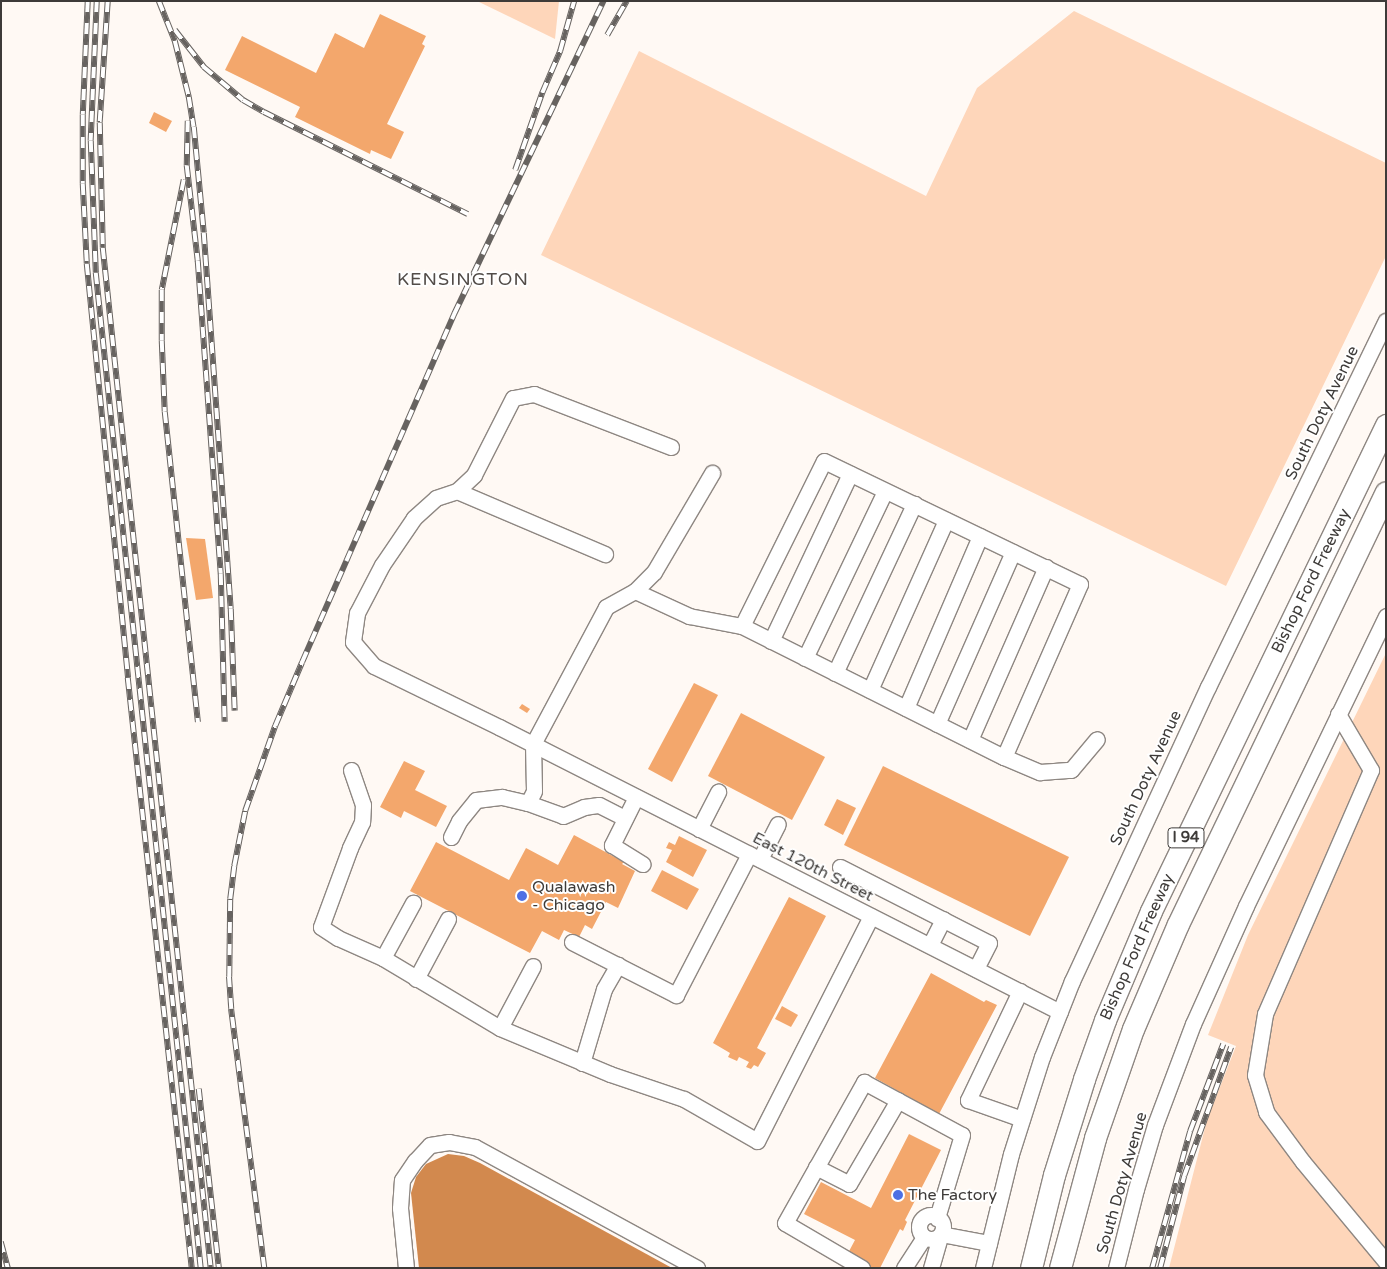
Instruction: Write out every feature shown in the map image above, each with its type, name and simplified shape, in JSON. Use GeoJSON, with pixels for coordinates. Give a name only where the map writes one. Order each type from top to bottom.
{"type":"FeatureCollection","features":[{"type":"Feature","properties":{"kind":"highway","name":"Bishop Ford Freeway"},"geometry":{"type":"LineString","coordinates":[[1031,1268],[1054,1175],[1084,1079],[1105,1020],[1140,938],[1386,425]]}},
{"type":"Feature","properties":{"kind":"highway","name":"Bishop Ford Freeway"},"geometry":{"type":"LineString","coordinates":[[1060,1268],[1095,1138],[1133,1029],[1182,916],[1386,492]]}},
{"type":"Feature","properties":{"kind":"street","name":"South Doty Avenue"},"geometry":{"type":"LineString","coordinates":[[983,1268],[1022,1119],[1060,1012],[1111,893],[1386,321]]}},
{"type":"Feature","properties":{"kind":"street"},"geometry":{"type":"LineString","coordinates":[[606,554],[457,491],[474,475],[513,398],[534,394],[671,447]]}},
{"type":"Feature","properties":{"kind":"street"},"geometry":{"type":"LineString","coordinates":[[742,626],[824,461],[1046,567],[1080,584],[1004,757]]}},
{"type":"Feature","properties":{"kind":"street"},"geometry":{"type":"LineString","coordinates":[[528,803],[534,791],[533,744],[606,607],[635,590],[654,572],[712,473]]}},
{"type":"Feature","properties":{"kind":"street"},"geometry":{"type":"LineString","coordinates":[[771,641],[850,474]]}},
{"type":"Feature","properties":{"kind":"street"},"geometry":{"type":"LineString","coordinates":[[805,658],[885,490]]}},
{"type":"Feature","properties":{"kind":"street","name":"East 120th Street"},"geometry":{"type":"LineString","coordinates":[[457,491],[436,498],[414,518],[382,565],[357,613],[353,642],[374,666],[533,744],[1060,1012]]}},
{"type":"Feature","properties":{"kind":"street"},"geometry":{"type":"LineString","coordinates":[[835,673],[914,504]]}},
{"type":"Feature","properties":{"kind":"street"},"geometry":{"type":"LineString","coordinates":[[870,690],[946,520]]}},
{"type":"Feature","properties":{"kind":"street"},"geometry":{"type":"LineString","coordinates":[[906,708],[980,536]]}},
{"type":"Feature","properties":{"kind":"street"},"geometry":{"type":"LineString","coordinates":[[937,724],[1013,552]]}},
{"type":"Feature","properties":{"kind":"street"},"geometry":{"type":"LineString","coordinates":[[970,740],[1046,567]]}},
{"type":"Feature","properties":{"kind":"street"},"geometry":{"type":"LineString","coordinates":[[635,590],[689,616],[742,626],[1004,757],[1040,772],[1071,770],[1097,739]]}},
{"type":"Feature","properties":{"kind":"street","name":"South Doty Avenue"},"geometry":{"type":"LineString","coordinates":[[1116,1268],[1152,1134],[1193,1024],[1246,906],[1386,616]]}},
{"type":"Feature","properties":{"kind":"street"},"geometry":{"type":"LineString","coordinates":[[1338,714],[1371,770],[1265,1014],[1255,1075],[1266,1112],[1303,1162],[1386,1262]]}},
{"type":"Feature","properties":{"kind":"street"},"geometry":{"type":"LineString","coordinates":[[351,770],[363,806],[362,822],[321,927],[338,938],[383,958],[500,1028],[582,1063],[684,1099],[757,1141],[872,916]]}},
{"type":"Feature","properties":{"kind":"street"},"geometry":{"type":"LineString","coordinates":[[699,828],[718,792]]}},
{"type":"Feature","properties":{"kind":"street"},"geometry":{"type":"LineString","coordinates":[[450,837],[459,821],[476,800],[502,797],[528,803],[563,816],[584,807],[599,805],[625,818]]}},
{"type":"Feature","properties":{"kind":"street"},"geometry":{"type":"LineString","coordinates":[[636,797],[612,845],[643,864]]}},
{"type":"Feature","properties":{"kind":"street"},"geometry":{"type":"LineString","coordinates":[[572,942],[676,995],[755,857],[778,824]]}},
{"type":"Feature","properties":{"kind":"street"},"geometry":{"type":"LineString","coordinates":[[840,867],[989,942],[976,969]]}},
{"type":"Feature","properties":{"kind":"street"},"geometry":{"type":"LineString","coordinates":[[383,958],[413,903]]}},
{"type":"Feature","properties":{"kind":"street"},"geometry":{"type":"LineString","coordinates":[[416,979],[448,919]]}},
{"type":"Feature","properties":{"kind":"street"},"geometry":{"type":"LineString","coordinates":[[930,946],[943,919]]}},
{"type":"Feature","properties":{"kind":"street"},"geometry":{"type":"LineString","coordinates":[[582,1063],[604,990],[618,965]]}},
{"type":"Feature","properties":{"kind":"street"},"geometry":{"type":"LineString","coordinates":[[500,1028],[533,966]]}},
{"type":"Feature","properties":{"kind":"street"},"geometry":{"type":"LineString","coordinates":[[1020,991],[968,1100],[1022,1119]]}},
{"type":"Feature","properties":{"kind":"street"},"geometry":{"type":"LineString","coordinates":[[862,1268],[785,1223],[864,1082],[962,1135],[937,1218]]}},
{"type":"Feature","properties":{"kind":"street"},"geometry":{"type":"LineString","coordinates":[[816,1167],[849,1184],[898,1100]]}},
{"type":"Feature","properties":{"kind":"street"},"geometry":{"type":"LineString","coordinates":[[406,1268],[400,1208],[402,1180],[415,1161],[430,1145],[450,1142],[475,1147],[697,1268]]}},
{"type":"Feature","properties":{"kind":"street"},"geometry":{"type":"LineString","coordinates":[[931,1268],[941,1234],[942,1227],[937,1218],[930,1216],[921,1221],[919,1228],[924,1237],[932,1239],[941,1234],[989,1242]]}},
{"type":"Feature","properties":{"kind":"street"},"geometry":{"type":"LineString","coordinates":[[904,1268],[924,1237]]}},
{"type":"Feature","properties":{"kind":"shaded area"},"geometry":{"type":"Polygon","coordinates":[[[477,1],[559,1],[555,39],[477,1]]]}},
{"type":"Feature","properties":{"kind":"shaded area"},"geometry":{"type":"Polygon","coordinates":[[[1074,11],[1386,163],[1386,256],[1226,586],[541,255],[639,51],[926,196],[977,88],[1074,11]]]}},
{"type":"Feature","properties":{"kind":"shaded area"},"geometry":{"type":"Polygon","coordinates":[[[1386,653],[1386,1268],[1169,1268],[1207,1120],[1236,1046],[1208,1035],[1248,935],[1386,653]]]}},
{"type":"Feature","properties":{"kind":"shaded area"},"geometry":{"type":"Polygon","coordinates":[[[448,1154],[464,1156],[480,1163],[672,1268],[419,1268],[411,1193],[416,1177],[426,1164],[448,1154]]]}},
{"type":"Feature","properties":{"kind":"building"},"geometry":{"type":"Polygon","coordinates":[[[380,14],[426,36],[422,44],[425,46],[387,124],[404,132],[391,159],[371,150],[370,154],[295,117],[300,107],[225,70],[242,36],[316,73],[335,33],[364,48],[380,14]]]}},
{"type":"Feature","properties":{"kind":"building"},"geometry":{"type":"Polygon","coordinates":[[[154,112],[172,121],[166,132],[149,123],[154,112]]]}},
{"type":"Feature","properties":{"kind":"building"},"geometry":{"type":"Polygon","coordinates":[[[186,538],[205,539],[213,598],[196,600],[186,538]]]}},
{"type":"Feature","properties":{"kind":"building"},"geometry":{"type":"Polygon","coordinates":[[[694,683],[718,695],[672,782],[648,769],[694,683]]]}},
{"type":"Feature","properties":{"kind":"building"},"geometry":{"type":"Polygon","coordinates":[[[522,704],[530,709],[527,713],[519,708],[522,704]]]}},
{"type":"Feature","properties":{"kind":"building"},"geometry":{"type":"Polygon","coordinates":[[[741,713],[825,757],[792,820],[708,776],[741,713]]]}},
{"type":"Feature","properties":{"kind":"building"},"geometry":{"type":"Polygon","coordinates":[[[404,761],[425,771],[415,790],[447,806],[436,827],[404,811],[401,818],[380,807],[404,761]]]}},
{"type":"Feature","properties":{"kind":"building"},"geometry":{"type":"Polygon","coordinates":[[[883,766],[1069,857],[1030,936],[844,845],[883,766]]]}},
{"type":"Feature","properties":{"kind":"building"},"geometry":{"type":"Polygon","coordinates":[[[837,799],[856,808],[843,835],[824,825],[837,799]]]}},
{"type":"Feature","properties":{"kind":"building","name":"Qualawash - Chicago"},"geometry":{"type":"Polygon","coordinates":[[[574,835],[624,862],[622,864],[635,871],[618,908],[606,902],[592,929],[585,925],[579,937],[564,930],[559,940],[542,931],[530,953],[410,891],[436,842],[509,880],[526,848],[558,865],[574,835]]]}},
{"type":"Feature","properties":{"kind":"building"},"geometry":{"type":"Polygon","coordinates":[[[679,836],[707,850],[693,877],[666,862],[672,850],[666,848],[669,842],[675,845],[679,836]]]}},
{"type":"Feature","properties":{"kind":"building"},"geometry":{"type":"Polygon","coordinates":[[[662,870],[699,889],[687,910],[651,891],[662,870]]]}},
{"type":"Feature","properties":{"kind":"building"},"geometry":{"type":"Polygon","coordinates":[[[789,897],[826,916],[757,1048],[766,1053],[758,1067],[754,1065],[751,1069],[746,1067],[749,1062],[739,1057],[737,1061],[728,1057],[730,1053],[713,1043],[789,897]]]}},
{"type":"Feature","properties":{"kind":"building"},"geometry":{"type":"Polygon","coordinates":[[[931,973],[984,1002],[986,1000],[997,1005],[939,1114],[875,1078],[931,973]]]}},
{"type":"Feature","properties":{"kind":"building"},"geometry":{"type":"Polygon","coordinates":[[[782,1006],[798,1015],[791,1027],[775,1019],[782,1006]]]}},
{"type":"Feature","properties":{"kind":"building","name":"The Factory"},"geometry":{"type":"Polygon","coordinates":[[[909,1134],[941,1150],[905,1220],[907,1222],[903,1231],[900,1229],[880,1268],[871,1268],[847,1255],[855,1240],[804,1214],[821,1182],[871,1208],[909,1134]]]}},
{"type":"Feature","properties":{"kind":"railway"},"geometry":{"type":"LineString","coordinates":[[88,1],[83,115],[83,184],[87,264],[128,678],[192,1268]]}},
{"type":"Feature","properties":{"kind":"railway"},"geometry":{"type":"LineString","coordinates":[[97,1],[91,141],[96,273],[201,1268]]}},
{"type":"Feature","properties":{"kind":"railway"},"geometry":{"type":"LineString","coordinates":[[108,1],[100,123],[103,248],[211,1268]]}},
{"type":"Feature","properties":{"kind":"railway"},"geometry":{"type":"LineString","coordinates":[[159,1],[175,41],[189,97],[194,127],[204,233],[231,609],[235,711]]}},
{"type":"Feature","properties":{"kind":"railway"},"geometry":{"type":"LineString","coordinates":[[515,170],[542,93],[560,51],[574,1]]}},
{"type":"Feature","properties":{"kind":"railway"},"geometry":{"type":"LineString","coordinates":[[264,1268],[231,1009],[229,977],[230,899],[234,866],[245,811],[275,726],[454,314],[603,1]]}},
{"type":"Feature","properties":{"kind":"railway"},"geometry":{"type":"LineString","coordinates":[[607,35],[627,1]]}},
{"type":"Feature","properties":{"kind":"railway"},"geometry":{"type":"LineString","coordinates":[[175,30],[204,67],[243,100],[468,214]]}},
{"type":"Feature","properties":{"kind":"railway"},"geometry":{"type":"LineString","coordinates":[[188,121],[187,166],[198,261],[221,574],[225,722]]}},
{"type":"Feature","properties":{"kind":"railway"},"geometry":{"type":"LineString","coordinates":[[184,180],[162,290],[162,341],[165,412],[198,722]]}},
{"type":"Feature","properties":{"kind":"railway"},"geometry":{"type":"LineString","coordinates":[[1152,1268],[1190,1131],[1223,1044]]}},
{"type":"Feature","properties":{"kind":"railway"},"geometry":{"type":"LineString","coordinates":[[1160,1268],[1184,1176],[1231,1047]]}},
{"type":"Feature","properties":{"kind":"railway"},"geometry":{"type":"LineString","coordinates":[[199,1089],[219,1268]]}},
{"type":"Feature","properties":{"kind":"railway"},"geometry":{"type":"LineString","coordinates":[[1,1242],[8,1268]]}},
{"type":"Feature","properties":{"kind":"place","name":"Qualawash - Chicago"},"geometry":{"type":"Point","coordinates":[522,896]}},
{"type":"Feature","properties":{"kind":"place","name":"The Factory"},"geometry":{"type":"Point","coordinates":[898,1195]}},
{"type":"Feature","properties":{"kind":"district","name":"KENSINGTON"},"geometry":{"type":"Point","coordinates":[463,279]}}]}
